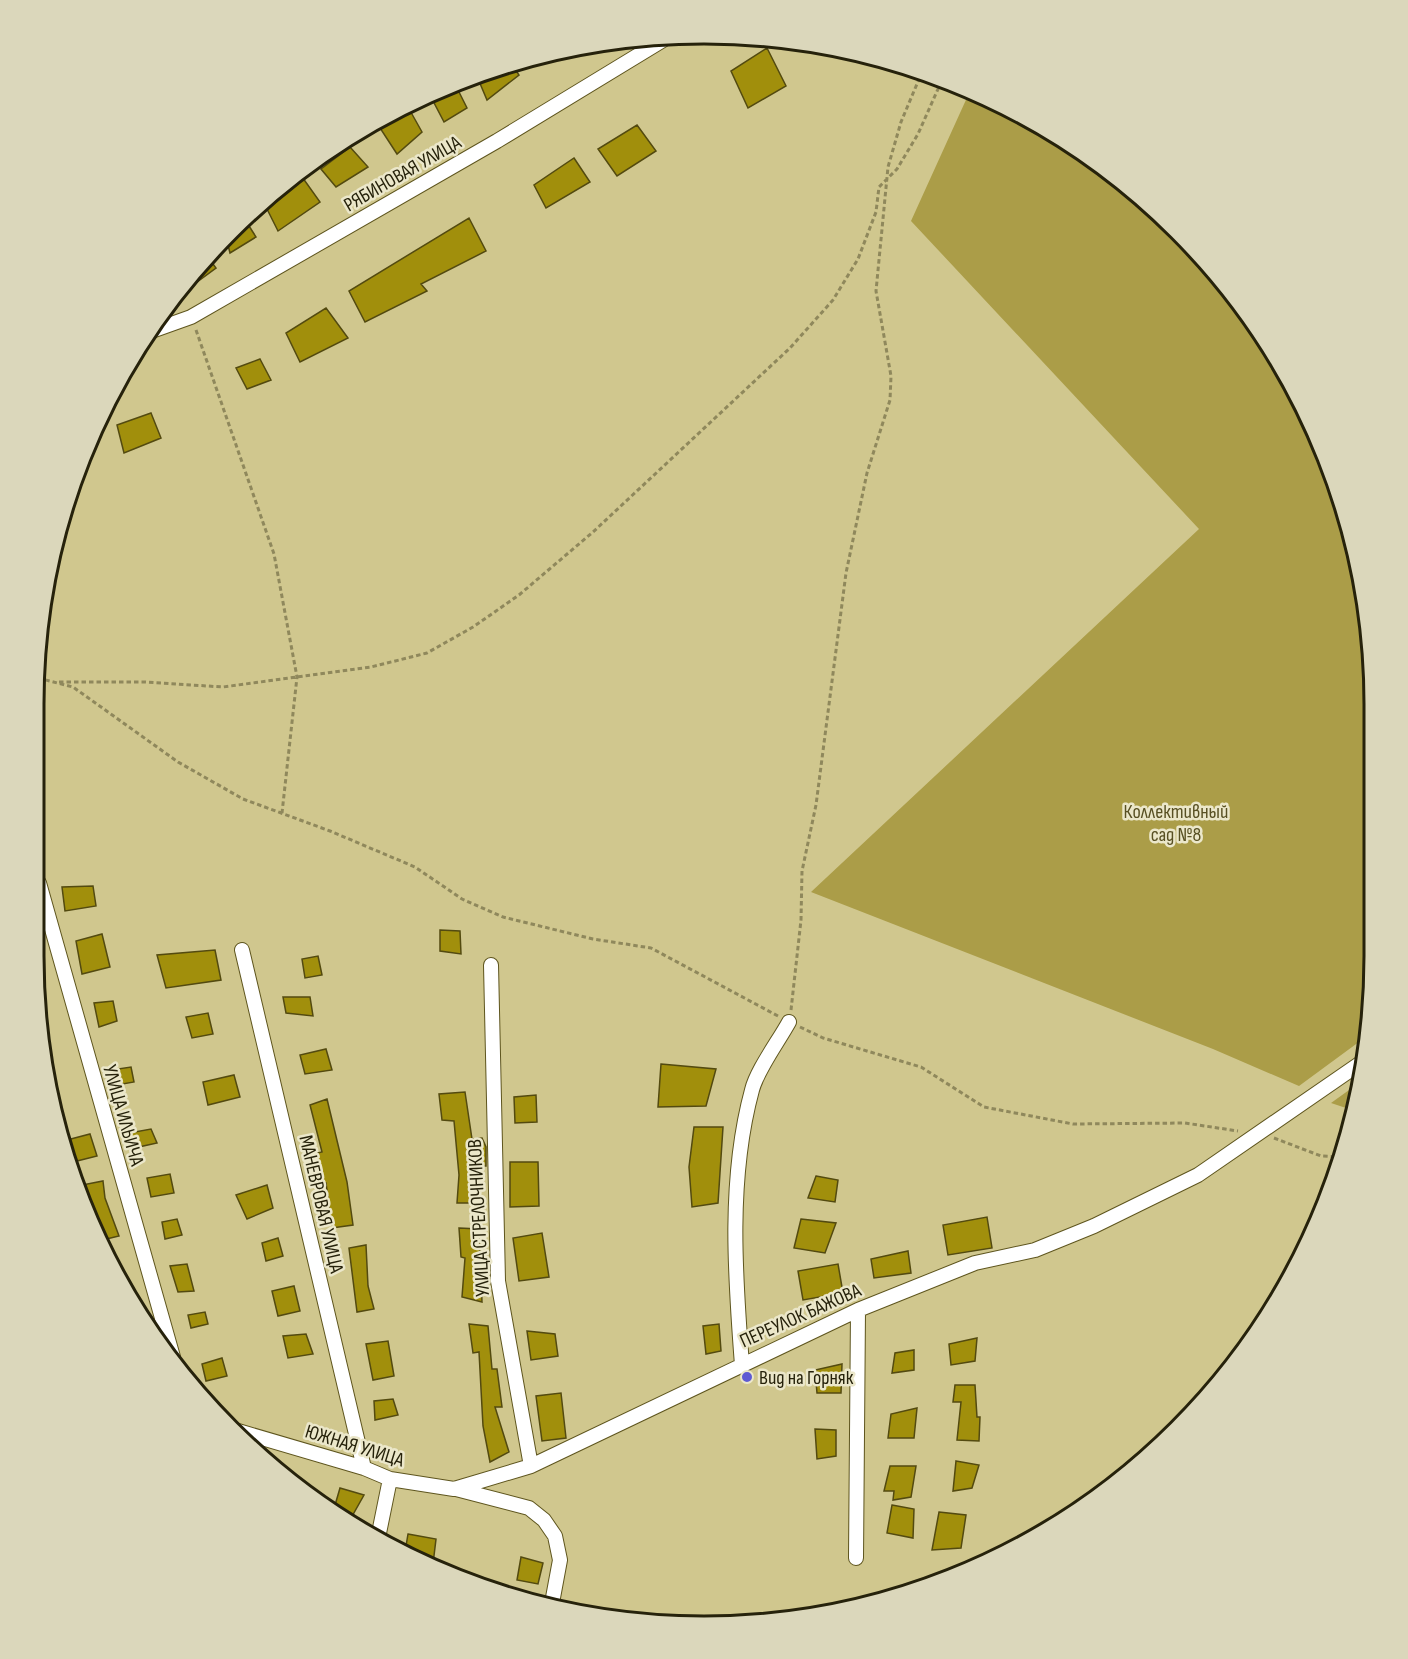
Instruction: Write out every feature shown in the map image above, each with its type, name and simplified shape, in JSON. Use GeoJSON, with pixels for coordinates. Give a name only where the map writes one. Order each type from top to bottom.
{"type":"FeatureCollection","features":[{"type":"Feature","properties":{"kind":"street","name":"РЯБИНОВАЯ УЛИЦА"},"geometry":{"type":"LineString","coordinates":[[162,327],[191,317],[497,141],[654,46]]}},
{"type":"Feature","properties":{"kind":"street","name":"УЛИЦА ИЛЬИЧА"},"geometry":{"type":"LineString","coordinates":[[44,901],[168,1341]]}},
{"type":"Feature","properties":{"kind":"street","name":"МАНЕВРОВАЯ УЛИЦА"},"geometry":{"type":"LineString","coordinates":[[242,950],[364,1468]]}},
{"type":"Feature","properties":{"kind":"street","name":"УЛИЦА СТРЕЛОЧНИКОВ"},"geometry":{"type":"LineString","coordinates":[[491,965],[498,1281],[531,1466]]}},
{"type":"Feature","properties":{"kind":"street","name":"ПЕРЕУЛОК БАЖОВА"},"geometry":{"type":"LineString","coordinates":[[789,1022],[752,1088],[741,1151],[736,1238],[742,1365],[858,1310],[975,1263],[1035,1250],[1094,1226],[1198,1176],[1355,1067]]}},
{"type":"Feature","properties":{"kind":"street"},"geometry":{"type":"LineString","coordinates":[[856,1558],[858,1310]]}},
{"type":"Feature","properties":{"kind":"street","name":"ЮЖНАЯ УЛИЦА"},"geometry":{"type":"LineString","coordinates":[[251,1435],[364,1468],[390,1479],[454,1489],[531,1466],[742,1365]]}},
{"type":"Feature","properties":{"kind":"street"},"geometry":{"type":"LineString","coordinates":[[380,1530],[390,1479]]}},
{"type":"Feature","properties":{"kind":"street"},"geometry":{"type":"LineString","coordinates":[[454,1489],[529,1508],[544,1520],[555,1536],[560,1560],[553,1598]]}},
{"type":"Feature","properties":{"kind":"path"},"geometry":{"type":"LineString","coordinates":[[789,1022],[801,920],[802,871],[816,805],[846,573],[867,473],[890,400],[891,376],[876,291],[888,167],[901,122],[919,80]]}},
{"type":"Feature","properties":{"kind":"path"},"geometry":{"type":"LineString","coordinates":[[54,682],[145,682],[223,687],[371,667],[427,653],[473,627],[544,574],[593,532],[790,348],[833,300],[858,260],[876,212],[879,187],[897,169],[918,134],[939,87]]}},
{"type":"Feature","properties":{"kind":"path"},"geometry":{"type":"LineString","coordinates":[[191,317],[236,437],[274,554],[297,677],[282,813]]}},
{"type":"Feature","properties":{"kind":"path"},"geometry":{"type":"LineString","coordinates":[[45,680],[74,687],[101,704],[123,724],[178,762],[243,799],[415,867],[462,899],[503,917],[593,939],[651,948],[823,1038],[921,1067],[984,1107],[1073,1124],[1185,1124],[1238,1131]]}},
{"type":"Feature","properties":{"kind":"path"},"geometry":{"type":"LineString","coordinates":[[1262,1133],[1321,1156],[1332,1157]]}},
{"type":"Feature","properties":{"kind":"green space","name":"Коллективный сад №8"},"geometry":{"type":"Polygon","coordinates":[[[967,98],[1034,132],[1106,180],[1139,207],[1201,269],[1253,337],[1276,374],[1314,451],[1342,533],[1352,575],[1363,661],[1363,998],[1359,1042],[1299,1086],[1213,1049],[811,892],[1199,529],[911,221],[967,98]]]}},
{"type":"Feature","properties":{"kind":"green space"},"geometry":{"type":"Polygon","coordinates":[[[1351,1089],[1346,1108],[1331,1103],[1351,1089]]]}},
{"type":"Feature","properties":{"kind":"building"},"geometry":{"type":"Polygon","coordinates":[[[767,48],[786,86],[748,108],[731,71],[767,48]]]}},
{"type":"Feature","properties":{"kind":"building"},"geometry":{"type":"Polygon","coordinates":[[[516,71],[519,75],[487,100],[480,83],[516,71]]]}},
{"type":"Feature","properties":{"kind":"building"},"geometry":{"type":"Polygon","coordinates":[[[459,91],[467,108],[444,122],[434,102],[459,91]]]}},
{"type":"Feature","properties":{"kind":"building"},"geometry":{"type":"Polygon","coordinates":[[[411,112],[422,132],[397,154],[380,129],[411,112]]]}},
{"type":"Feature","properties":{"kind":"building"},"geometry":{"type":"Polygon","coordinates":[[[637,125],[656,151],[617,176],[598,149],[637,125]]]}},
{"type":"Feature","properties":{"kind":"building"},"geometry":{"type":"Polygon","coordinates":[[[350,147],[368,167],[336,187],[321,169],[350,147]]]}},
{"type":"Feature","properties":{"kind":"building"},"geometry":{"type":"Polygon","coordinates":[[[574,158],[590,182],[546,208],[534,185],[574,158]]]}},
{"type":"Feature","properties":{"kind":"building"},"geometry":{"type":"Polygon","coordinates":[[[304,179],[320,202],[278,231],[267,209],[304,179]]]}},
{"type":"Feature","properties":{"kind":"building"},"geometry":{"type":"Polygon","coordinates":[[[469,218],[486,251],[421,284],[427,291],[365,322],[349,291],[469,218]]]}},
{"type":"Feature","properties":{"kind":"building"},"geometry":{"type":"Polygon","coordinates":[[[249,226],[256,237],[230,253],[228,246],[249,226]]]}},
{"type":"Feature","properties":{"kind":"building"},"geometry":{"type":"Polygon","coordinates":[[[212,263],[216,268],[195,283],[212,263]]]}},
{"type":"Feature","properties":{"kind":"building"},"geometry":{"type":"Polygon","coordinates":[[[326,308],[348,338],[300,362],[286,333],[326,308]]]}},
{"type":"Feature","properties":{"kind":"building"},"geometry":{"type":"Polygon","coordinates":[[[260,359],[271,380],[247,389],[236,368],[260,359]]]}},
{"type":"Feature","properties":{"kind":"building"},"geometry":{"type":"Polygon","coordinates":[[[151,413],[161,438],[124,453],[117,425],[151,413]]]}},
{"type":"Feature","properties":{"kind":"building"},"geometry":{"type":"Polygon","coordinates":[[[93,886],[96,906],[65,911],[62,887],[93,886]]]}},
{"type":"Feature","properties":{"kind":"building"},"geometry":{"type":"Polygon","coordinates":[[[440,930],[460,931],[461,954],[440,951],[440,930]]]}},
{"type":"Feature","properties":{"kind":"building"},"geometry":{"type":"Polygon","coordinates":[[[102,934],[110,967],[82,974],[76,941],[102,934]]]}},
{"type":"Feature","properties":{"kind":"building"},"geometry":{"type":"Polygon","coordinates":[[[215,950],[221,980],[166,988],[157,955],[215,950]]]}},
{"type":"Feature","properties":{"kind":"building"},"geometry":{"type":"Polygon","coordinates":[[[318,956],[322,975],[305,978],[302,959],[318,956]]]}},
{"type":"Feature","properties":{"kind":"building"},"geometry":{"type":"Polygon","coordinates":[[[283,997],[310,997],[313,1016],[286,1013],[283,997]]]}},
{"type":"Feature","properties":{"kind":"building"},"geometry":{"type":"Polygon","coordinates":[[[113,1001],[117,1021],[99,1027],[94,1003],[113,1001]]]}},
{"type":"Feature","properties":{"kind":"building"},"geometry":{"type":"Polygon","coordinates":[[[208,1013],[213,1034],[192,1038],[186,1017],[208,1013]]]}},
{"type":"Feature","properties":{"kind":"building"},"geometry":{"type":"Polygon","coordinates":[[[326,1049],[332,1070],[305,1074],[300,1055],[326,1049]]]}},
{"type":"Feature","properties":{"kind":"building"},"geometry":{"type":"Polygon","coordinates":[[[661,1064],[716,1069],[706,1106],[658,1107],[661,1064]]]}},
{"type":"Feature","properties":{"kind":"building"},"geometry":{"type":"Polygon","coordinates":[[[131,1067],[134,1082],[117,1085],[111,1070],[131,1067]]]}},
{"type":"Feature","properties":{"kind":"building"},"geometry":{"type":"Polygon","coordinates":[[[234,1075],[240,1097],[208,1105],[203,1082],[234,1075]]]}},
{"type":"Feature","properties":{"kind":"building"},"geometry":{"type":"Polygon","coordinates":[[[465,1092],[472,1139],[482,1138],[486,1147],[486,1166],[479,1166],[478,1203],[457,1203],[459,1175],[454,1121],[442,1120],[439,1094],[465,1092]]]}},
{"type":"Feature","properties":{"kind":"building"},"geometry":{"type":"Polygon","coordinates":[[[536,1095],[537,1122],[515,1123],[514,1097],[536,1095]]]}},
{"type":"Feature","properties":{"kind":"building"},"geometry":{"type":"Polygon","coordinates":[[[327,1099],[347,1182],[353,1225],[332,1228],[326,1183],[322,1183],[317,1153],[322,1152],[310,1105],[327,1099]]]}},
{"type":"Feature","properties":{"kind":"building"},"geometry":{"type":"Polygon","coordinates":[[[694,1127],[723,1127],[718,1203],[692,1207],[689,1167],[694,1127]]]}},
{"type":"Feature","properties":{"kind":"building"},"geometry":{"type":"Polygon","coordinates":[[[151,1129],[157,1143],[134,1148],[129,1133],[151,1129]]]}},
{"type":"Feature","properties":{"kind":"building"},"geometry":{"type":"Polygon","coordinates":[[[90,1134],[97,1156],[77,1161],[70,1139],[90,1134]]]}},
{"type":"Feature","properties":{"kind":"building"},"geometry":{"type":"Polygon","coordinates":[[[510,1162],[538,1162],[539,1206],[510,1207],[510,1162]]]}},
{"type":"Feature","properties":{"kind":"building"},"geometry":{"type":"Polygon","coordinates":[[[170,1174],[174,1193],[151,1197],[147,1178],[170,1174]]]}},
{"type":"Feature","properties":{"kind":"building"},"geometry":{"type":"Polygon","coordinates":[[[816,1176],[838,1180],[835,1202],[808,1198],[816,1176]]]}},
{"type":"Feature","properties":{"kind":"building"},"geometry":{"type":"Polygon","coordinates":[[[103,1181],[105,1198],[119,1236],[108,1239],[85,1184],[103,1181]]]}},
{"type":"Feature","properties":{"kind":"building"},"geometry":{"type":"Polygon","coordinates":[[[267,1185],[273,1208],[247,1219],[236,1195],[267,1185]]]}},
{"type":"Feature","properties":{"kind":"building"},"geometry":{"type":"Polygon","coordinates":[[[987,1217],[992,1248],[948,1255],[943,1225],[987,1217]]]}},
{"type":"Feature","properties":{"kind":"building"},"geometry":{"type":"Polygon","coordinates":[[[177,1219],[182,1235],[165,1239],[162,1222],[177,1219]]]}},
{"type":"Feature","properties":{"kind":"building"},"geometry":{"type":"Polygon","coordinates":[[[801,1219],[836,1223],[825,1253],[794,1248],[801,1219]]]}},
{"type":"Feature","properties":{"kind":"building"},"geometry":{"type":"Polygon","coordinates":[[[459,1228],[479,1229],[482,1302],[462,1297],[465,1258],[461,1257],[459,1228]]]}},
{"type":"Feature","properties":{"kind":"building"},"geometry":{"type":"Polygon","coordinates":[[[542,1233],[549,1277],[519,1281],[513,1238],[542,1233]]]}},
{"type":"Feature","properties":{"kind":"building"},"geometry":{"type":"Polygon","coordinates":[[[278,1238],[283,1256],[266,1261],[262,1243],[278,1238]]]}},
{"type":"Feature","properties":{"kind":"building"},"geometry":{"type":"Polygon","coordinates":[[[366,1245],[368,1286],[374,1309],[357,1312],[349,1248],[366,1245]]]}},
{"type":"Feature","properties":{"kind":"building"},"geometry":{"type":"Polygon","coordinates":[[[908,1251],[911,1273],[874,1278],[871,1259],[908,1251]]]}},
{"type":"Feature","properties":{"kind":"building"},"geometry":{"type":"Polygon","coordinates":[[[187,1264],[194,1291],[178,1292],[170,1266],[187,1264]]]}},
{"type":"Feature","properties":{"kind":"building"},"geometry":{"type":"Polygon","coordinates":[[[838,1264],[843,1293],[803,1300],[798,1271],[838,1264]]]}},
{"type":"Feature","properties":{"kind":"building"},"geometry":{"type":"Polygon","coordinates":[[[294,1286],[300,1311],[278,1316],[272,1291],[294,1286]]]}},
{"type":"Feature","properties":{"kind":"building"},"geometry":{"type":"Polygon","coordinates":[[[205,1312],[208,1324],[191,1328],[188,1315],[205,1312]]]}},
{"type":"Feature","properties":{"kind":"building"},"geometry":{"type":"Polygon","coordinates":[[[469,1324],[488,1326],[492,1369],[497,1369],[502,1407],[495,1407],[509,1452],[490,1462],[483,1426],[479,1352],[473,1353],[469,1324]]]}},
{"type":"Feature","properties":{"kind":"building"},"geometry":{"type":"Polygon","coordinates":[[[719,1324],[721,1351],[706,1354],[703,1326],[719,1324]]]}},
{"type":"Feature","properties":{"kind":"building"},"geometry":{"type":"Polygon","coordinates":[[[527,1331],[555,1334],[558,1356],[531,1360],[527,1331]]]}},
{"type":"Feature","properties":{"kind":"building"},"geometry":{"type":"Polygon","coordinates":[[[306,1334],[313,1354],[288,1358],[283,1336],[306,1334]]]}},
{"type":"Feature","properties":{"kind":"building"},"geometry":{"type":"Polygon","coordinates":[[[977,1338],[975,1361],[951,1365],[949,1344],[977,1338]]]}},
{"type":"Feature","properties":{"kind":"building"},"geometry":{"type":"Polygon","coordinates":[[[388,1341],[394,1376],[373,1380],[366,1344],[388,1341]]]}},
{"type":"Feature","properties":{"kind":"building"},"geometry":{"type":"Polygon","coordinates":[[[914,1350],[914,1370],[892,1373],[895,1353],[914,1350]]]}},
{"type":"Feature","properties":{"kind":"building"},"geometry":{"type":"Polygon","coordinates":[[[222,1358],[227,1376],[206,1381],[202,1364],[222,1358]]]}},
{"type":"Feature","properties":{"kind":"building"},"geometry":{"type":"Polygon","coordinates":[[[842,1364],[841,1393],[817,1393],[815,1370],[842,1364]]]}},
{"type":"Feature","properties":{"kind":"building"},"geometry":{"type":"Polygon","coordinates":[[[955,1385],[975,1385],[977,1417],[980,1417],[979,1441],[957,1440],[961,1402],[953,1402],[955,1385]]]}},
{"type":"Feature","properties":{"kind":"building"},"geometry":{"type":"Polygon","coordinates":[[[561,1393],[566,1438],[542,1441],[536,1396],[561,1393]]]}},
{"type":"Feature","properties":{"kind":"building"},"geometry":{"type":"Polygon","coordinates":[[[393,1399],[398,1415],[375,1420],[374,1401],[393,1399]]]}},
{"type":"Feature","properties":{"kind":"building"},"geometry":{"type":"Polygon","coordinates":[[[917,1408],[914,1438],[888,1438],[891,1414],[917,1408]]]}},
{"type":"Feature","properties":{"kind":"building"},"geometry":{"type":"Polygon","coordinates":[[[815,1429],[836,1430],[836,1456],[817,1459],[815,1429]]]}},
{"type":"Feature","properties":{"kind":"building"},"geometry":{"type":"Polygon","coordinates":[[[956,1461],[979,1465],[972,1488],[953,1491],[956,1461]]]}},
{"type":"Feature","properties":{"kind":"building"},"geometry":{"type":"Polygon","coordinates":[[[890,1466],[916,1466],[911,1497],[893,1500],[894,1491],[884,1491],[890,1466]]]}},
{"type":"Feature","properties":{"kind":"building"},"geometry":{"type":"Polygon","coordinates":[[[340,1488],[364,1495],[353,1514],[336,1503],[340,1488]]]}},
{"type":"Feature","properties":{"kind":"building"},"geometry":{"type":"Polygon","coordinates":[[[892,1505],[914,1509],[913,1538],[887,1533],[892,1505]]]}},
{"type":"Feature","properties":{"kind":"building"},"geometry":{"type":"Polygon","coordinates":[[[939,1512],[966,1515],[961,1548],[932,1550],[939,1512]]]}},
{"type":"Feature","properties":{"kind":"building"},"geometry":{"type":"Polygon","coordinates":[[[408,1534],[436,1539],[434,1557],[412,1547],[406,1544],[408,1534]]]}},
{"type":"Feature","properties":{"kind":"building"},"geometry":{"type":"Polygon","coordinates":[[[521,1557],[543,1563],[538,1584],[517,1580],[521,1557]]]}},
{"type":"Feature","properties":{"kind":"place","name":"Вид на Горняк"},"geometry":{"type":"Point","coordinates":[747,1377]}}]}
